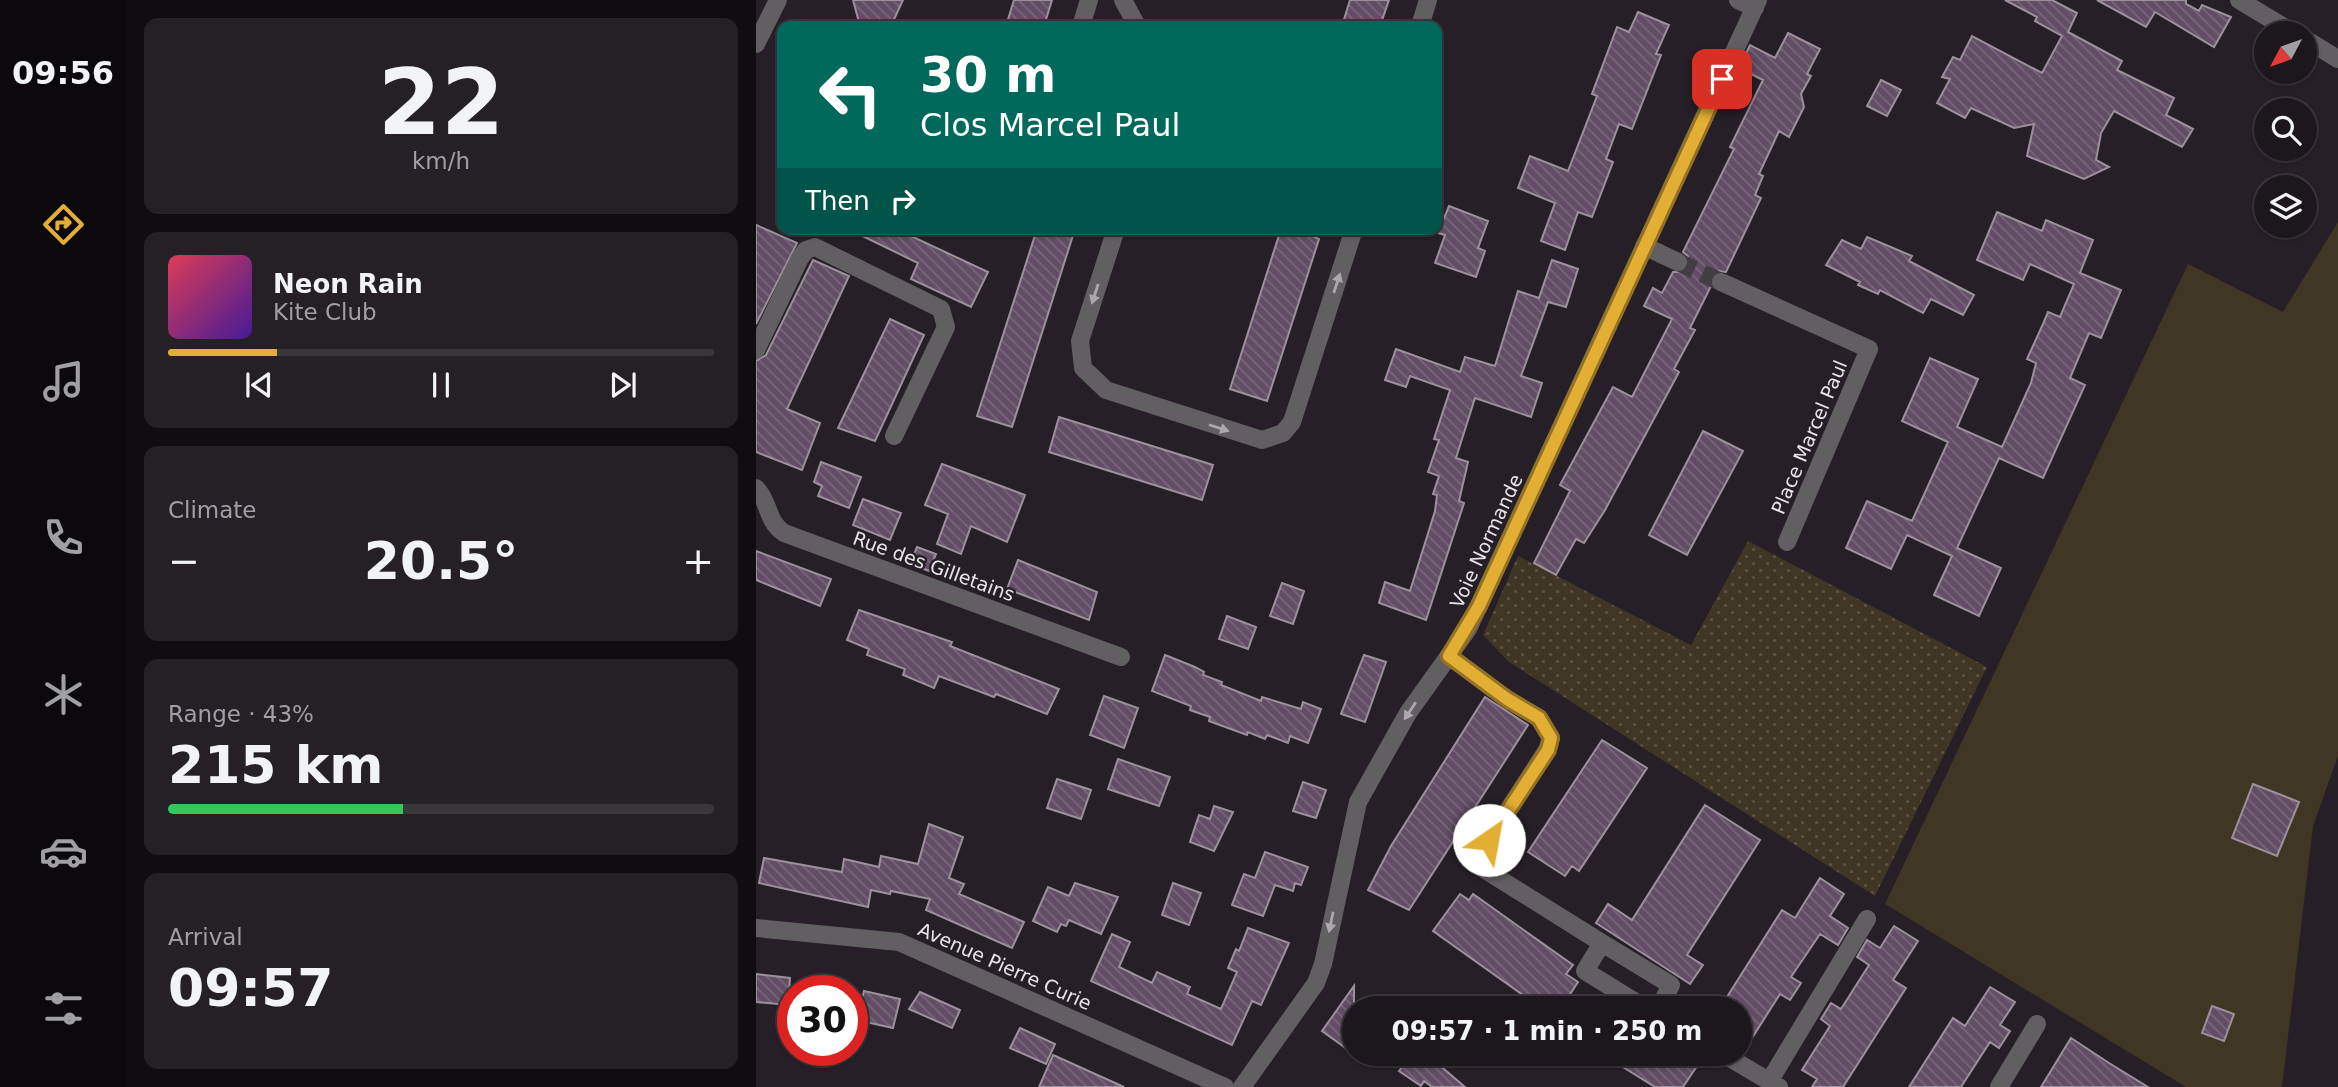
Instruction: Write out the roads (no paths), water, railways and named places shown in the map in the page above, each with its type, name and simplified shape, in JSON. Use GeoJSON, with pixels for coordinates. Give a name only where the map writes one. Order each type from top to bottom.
{"type":"FeatureCollection","features":[{"type":"Feature","properties":{"kind":"street"},"geometry":{"type":"LineString","coordinates":[[756,44],[778,0]]}},
{"type":"Feature","properties":{"kind":"street"},"geometry":{"type":"LineString","coordinates":[[1083,21],[1089,0]]}},
{"type":"Feature","properties":{"kind":"street"},"geometry":{"type":"LineString","coordinates":[[1123,0],[1134,21]]}},
{"type":"Feature","properties":{"kind":"street"},"geometry":{"type":"LineString","coordinates":[[1422,21],[1428,0]]}},
{"type":"Feature","properties":{"kind":"street"},"geometry":{"type":"LineString","coordinates":[[1738,0],[1757,4]]}},
{"type":"Feature","properties":{"kind":"street"},"geometry":{"type":"LineString","coordinates":[[2239,0],[2274,21]]}},
{"type":"Feature","properties":{"kind":"street","name":"Voie Normande"},"geometry":{"type":"LineString","coordinates":[[1242,1087],[1316,983],[1323,964],[1358,802],[1408,713],[1473,618],[1757,4]]}},
{"type":"Feature","properties":{"kind":"street"},"geometry":{"type":"LineString","coordinates":[[2317,46],[2338,59]]}},
{"type":"Feature","properties":{"kind":"street"},"geometry":{"type":"LineString","coordinates":[[1114,235],[1080,341],[1083,368],[1106,390],[1262,440],[1283,433],[1292,422],[1352,235]]}},
{"type":"Feature","properties":{"kind":"street"},"geometry":{"type":"LineString","coordinates":[[1644,246],[1678,262]]}},
{"type":"Feature","properties":{"kind":"street"},"geometry":{"type":"LineString","coordinates":[[756,350],[800,258],[806,250],[815,247],[941,309],[946,319],[946,327],[894,436]]}},
{"type":"Feature","properties":{"kind":"street","name":"Place Marcel Paul"},"geometry":{"type":"LineString","coordinates":[[1721,282],[1869,349],[1787,542]]}},
{"type":"Feature","properties":{"kind":"street","name":"Rue des Gilletains"},"geometry":{"type":"LineString","coordinates":[[756,488],[766,503],[769,518],[784,533],[1121,657]]}},
{"type":"Feature","properties":{"kind":"street"},"geometry":{"type":"LineString","coordinates":[[1449,656],[1507,699],[1539,718],[1551,738],[1548,750],[1474,863],[1671,985],[1665,996]]}},
{"type":"Feature","properties":{"kind":"street"},"geometry":{"type":"LineString","coordinates":[[1744,1066],[1775,1084],[1867,919]]}},
{"type":"Feature","properties":{"kind":"street","name":"Avenue Pierre Curie"},"geometry":{"type":"LineString","coordinates":[[756,929],[899,942],[1225,1087]]}},
{"type":"Feature","properties":{"kind":"street"},"geometry":{"type":"LineString","coordinates":[[1602,943],[1585,971],[1626,996]]}},
{"type":"Feature","properties":{"kind":"street"},"geometry":{"type":"LineString","coordinates":[[1998,1087],[2037,1024]]}},
{"type":"Feature","properties":{"kind":"tunnel"},"geometry":{"type":"LineString","coordinates":[[1678,262],[1721,282]]}}]}
